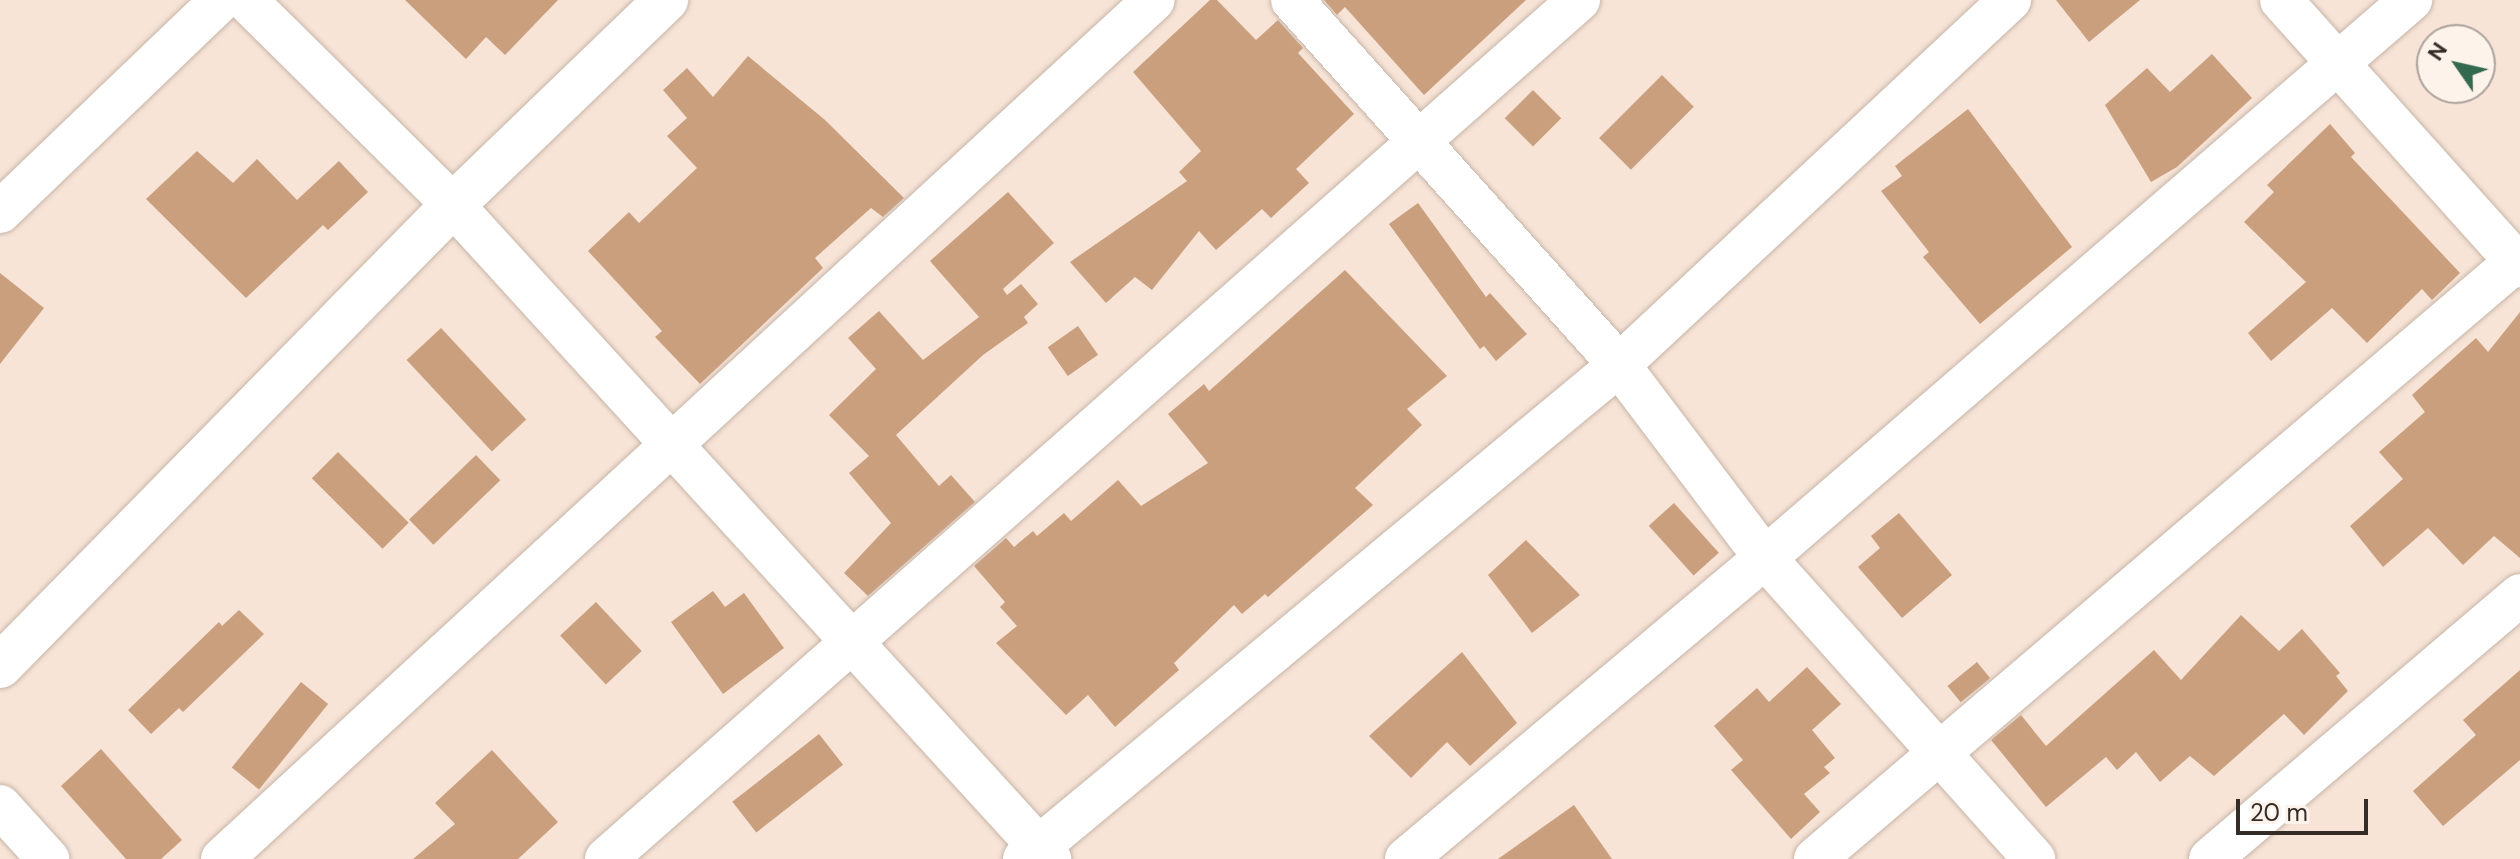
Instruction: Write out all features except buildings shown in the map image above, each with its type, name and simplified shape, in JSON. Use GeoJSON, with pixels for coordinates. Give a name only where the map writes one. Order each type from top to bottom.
{"type":"FeatureCollection","features":[{"type":"Feature","properties":{"kind":"street"},"geometry":{"type":"LineString","coordinates":[[0,212],[221,0]]}},
{"type":"Feature","properties":{"kind":"street"},"geometry":{"type":"LineString","coordinates":[[246,0],[453,205],[672,440],[854,641],[1038,855],[1619,365],[2010,0]]}},
{"type":"Feature","properties":{"kind":"street"},"geometry":{"type":"LineString","coordinates":[[0,666],[453,205],[666,0]]}},
{"type":"Feature","properties":{"kind":"street"},"geometry":{"type":"LineString","coordinates":[[222,859],[672,440],[1154,0]]}},
{"type":"Feature","properties":{"kind":"street"},"geometry":{"type":"LineString","coordinates":[[1292,0],[1619,365],[1765,558],[2034,859]]}},
{"type":"Feature","properties":{"kind":"street"},"geometry":{"type":"LineString","coordinates":[[606,859],[1420,145],[1579,0]]}},
{"type":"Feature","properties":{"kind":"street"},"geometry":{"type":"LineString","coordinates":[[1815,859],[2519,262],[2281,0]]}},
{"type":"Feature","properties":{"kind":"street"},"geometry":{"type":"LineString","coordinates":[[1406,859],[1765,558],[2411,0]]}},
{"type":"Feature","properties":{"kind":"street"},"geometry":{"type":"LineString","coordinates":[[2210,859],[2520,595]]}},
{"type":"Feature","properties":{"kind":"street"},"geometry":{"type":"LineString","coordinates":[[0,806],[48,859]]}}]}
